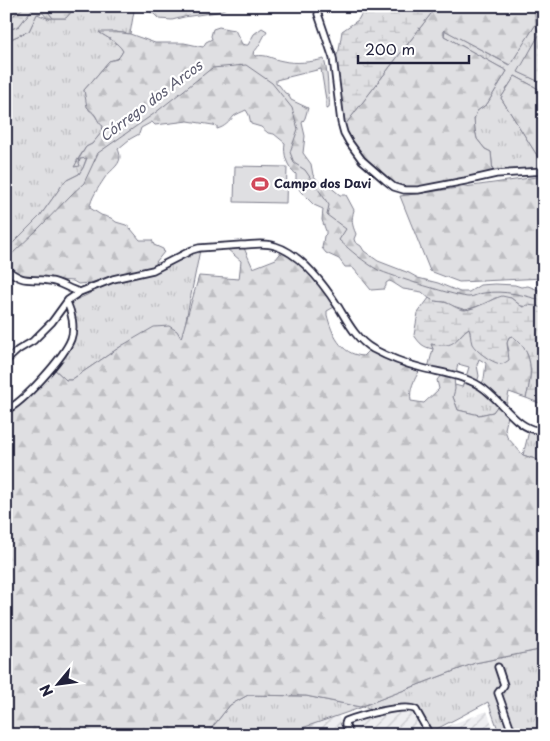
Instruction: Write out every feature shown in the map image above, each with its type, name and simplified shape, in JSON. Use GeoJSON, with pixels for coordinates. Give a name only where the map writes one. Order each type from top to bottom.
{"type":"FeatureCollection","features":[{"type":"Feature","properties":{"kind":"street"},"geometry":{"type":"LineString","coordinates":[[318,14],[333,58],[344,133],[362,160],[394,187],[404,190],[418,190],[491,175],[544,171]]}},
{"type":"Feature","properties":{"kind":"street"},"geometry":{"type":"LineString","coordinates":[[6,360],[33,341],[52,322],[71,297],[80,292],[113,278],[153,270],[199,248],[274,245],[299,260],[317,278],[354,332],[372,348],[420,368],[466,378],[481,386],[516,420],[525,426],[533,430],[544,430]]}},
{"type":"Feature","properties":{"kind":"street"},"geometry":{"type":"LineString","coordinates":[[8,270],[19,278],[26,280],[50,280],[80,292]]}},
{"type":"Feature","properties":{"kind":"street"},"geometry":{"type":"LineString","coordinates":[[6,410],[19,402],[40,380],[56,362],[70,341],[72,317],[67,302]]}},
{"type":"Feature","properties":{"kind":"street"},"geometry":{"type":"LineString","coordinates":[[498,666],[504,685],[498,693],[513,735]]}},
{"type":"Feature","properties":{"kind":"street"},"geometry":{"type":"LineString","coordinates":[[350,735],[345,724],[346,721],[375,712],[403,708],[416,710],[428,734]]}},
{"type":"Feature","properties":{"kind":"shaded area"},"geometry":{"type":"Polygon","coordinates":[[[405,708],[415,710],[429,733],[424,735],[352,735],[347,724],[378,714],[405,708]]]}},
{"type":"Feature","properties":{"kind":"shaded area"},"geometry":{"type":"Polygon","coordinates":[[[487,711],[496,735],[435,735],[434,731],[487,711]]]}},
{"type":"Feature","properties":{"kind":"shaded area"},"geometry":{"type":"Polygon","coordinates":[[[338,715],[346,735],[304,735],[302,728],[338,715]]]}},
{"type":"Feature","properties":{"kind":"green space"},"geometry":{"type":"Polygon","coordinates":[[[6,6],[73,6],[72,11],[66,18],[53,18],[46,9],[33,8],[19,26],[6,31],[6,6]]]}},
{"type":"Feature","properties":{"kind":"green space"},"geometry":{"type":"Polygon","coordinates":[[[73,6],[119,6],[134,11],[130,34],[100,33],[116,43],[123,51],[117,59],[109,61],[84,90],[89,110],[103,126],[102,132],[92,144],[86,147],[76,162],[79,163],[80,159],[87,157],[79,174],[65,181],[40,216],[6,250],[6,41],[29,31],[37,14],[47,18],[66,18],[72,11],[73,6]]]}},
{"type":"Feature","properties":{"kind":"green space"},"geometry":{"type":"Polygon","coordinates":[[[140,6],[231,6],[217,12],[172,20],[159,19],[140,6]]]}},
{"type":"Feature","properties":{"kind":"green space"},"geometry":{"type":"Polygon","coordinates":[[[366,6],[437,6],[345,125],[335,60],[339,50],[342,31],[358,20],[366,6]]]}},
{"type":"Feature","properties":{"kind":"green space"},"geometry":{"type":"Polygon","coordinates":[[[437,6],[534,6],[536,24],[510,65],[444,30],[444,36],[507,71],[487,104],[477,111],[474,119],[477,139],[485,149],[491,152],[493,172],[430,185],[406,187],[391,181],[359,151],[345,125],[437,6]]]}},
{"type":"Feature","properties":{"kind":"green space"},"geometry":{"type":"Polygon","coordinates":[[[33,8],[46,9],[53,18],[47,18],[43,13],[37,14],[29,31],[6,41],[6,31],[19,26],[33,8]]]}},
{"type":"Feature","properties":{"kind":"green space"},"geometry":{"type":"Polygon","coordinates":[[[536,24],[539,35],[519,72],[542,83],[544,92],[515,76],[501,98],[540,160],[544,161],[544,169],[493,172],[491,152],[485,149],[477,139],[474,119],[477,111],[487,104],[507,71],[444,36],[445,30],[509,65],[536,24]]]}},
{"type":"Feature","properties":{"kind":"green space"},"geometry":{"type":"Polygon","coordinates":[[[219,27],[235,30],[242,44],[245,45],[248,45],[254,34],[262,28],[267,31],[253,53],[255,56],[266,56],[293,62],[309,62],[324,59],[329,108],[326,109],[321,69],[276,80],[276,84],[288,94],[291,100],[308,108],[302,123],[305,136],[303,153],[311,164],[313,175],[320,183],[329,186],[340,195],[346,195],[354,210],[352,222],[356,234],[354,239],[364,251],[378,261],[418,278],[438,283],[460,292],[469,292],[480,285],[528,286],[544,292],[544,309],[521,306],[511,298],[495,298],[487,303],[466,310],[445,302],[432,301],[422,292],[403,289],[389,281],[384,289],[371,290],[354,269],[345,267],[339,259],[326,253],[322,248],[326,234],[322,220],[323,209],[314,205],[296,184],[296,174],[290,168],[285,156],[285,143],[274,134],[251,124],[246,110],[234,116],[225,126],[217,129],[217,126],[188,121],[155,125],[152,122],[141,128],[139,134],[118,149],[120,157],[118,163],[97,189],[90,208],[101,215],[126,225],[140,240],[152,240],[154,245],[163,249],[164,252],[156,262],[157,266],[90,283],[78,284],[73,281],[27,278],[6,266],[6,250],[40,216],[65,181],[79,174],[87,158],[80,159],[80,166],[74,167],[86,147],[92,144],[102,132],[103,126],[87,107],[84,90],[109,61],[117,59],[123,51],[99,32],[130,34],[155,43],[184,43],[203,47],[206,42],[212,39],[213,29],[219,27]]]}},
{"type":"Feature","properties":{"kind":"green space"},"geometry":{"type":"Polygon","coordinates":[[[539,35],[542,83],[518,72],[539,35]]]}},
{"type":"Feature","properties":{"kind":"green space"},"geometry":{"type":"Polygon","coordinates":[[[515,76],[544,92],[544,161],[540,160],[501,98],[515,76]]]}},
{"type":"Feature","properties":{"kind":"green space","name":"Campo dos Davi"},"geometry":{"type":"Polygon","coordinates":[[[235,166],[287,167],[286,203],[234,202],[235,166]]]}},
{"type":"Feature","properties":{"kind":"green space"},"geometry":{"type":"Polygon","coordinates":[[[544,176],[544,278],[459,282],[430,271],[400,196],[544,176]]]}},
{"type":"Feature","properties":{"kind":"green space"},"geometry":{"type":"Polygon","coordinates":[[[244,248],[253,268],[276,259],[283,250],[297,261],[319,283],[336,306],[327,311],[327,315],[338,342],[348,351],[363,356],[370,349],[420,370],[411,389],[411,401],[424,403],[439,389],[437,380],[442,374],[454,377],[455,389],[453,397],[458,410],[479,415],[493,412],[499,404],[508,416],[505,429],[507,437],[523,455],[538,460],[544,486],[544,649],[475,663],[360,707],[306,696],[248,695],[230,705],[206,735],[6,735],[6,412],[53,368],[66,380],[71,380],[123,345],[154,327],[169,326],[177,331],[181,338],[199,276],[239,279],[241,261],[227,249],[244,248]]]}},
{"type":"Feature","properties":{"kind":"green space"},"geometry":{"type":"Polygon","coordinates":[[[200,250],[181,339],[123,345],[71,380],[66,380],[53,368],[71,342],[71,302],[87,295],[107,282],[153,271],[191,252],[200,250]]]}},
{"type":"Feature","properties":{"kind":"green space"},"geometry":{"type":"Polygon","coordinates":[[[502,296],[511,298],[524,307],[527,305],[544,309],[544,394],[539,403],[526,398],[530,380],[530,364],[524,349],[512,336],[509,337],[507,343],[509,360],[502,364],[490,360],[474,347],[471,342],[469,328],[450,344],[431,344],[433,349],[422,345],[414,335],[418,313],[429,298],[465,310],[502,296]]]}},
{"type":"Feature","properties":{"kind":"green space"},"geometry":{"type":"Polygon","coordinates":[[[469,328],[478,351],[482,354],[509,351],[507,343],[509,337],[512,336],[519,342],[528,356],[530,364],[530,380],[526,398],[509,392],[506,406],[481,385],[484,379],[486,363],[479,359],[477,383],[466,377],[469,367],[458,364],[456,373],[428,368],[433,349],[430,344],[452,343],[469,328]]]}},
{"type":"Feature","properties":{"kind":"green space"},"geometry":{"type":"Polygon","coordinates":[[[465,380],[479,388],[499,404],[493,412],[479,415],[458,410],[453,397],[455,385],[462,387],[465,380]]]}},
{"type":"Feature","properties":{"kind":"green space"},"geometry":{"type":"Polygon","coordinates":[[[529,431],[544,434],[544,486],[538,460],[523,455],[529,431]]]}},
{"type":"Feature","properties":{"kind":"green space"},"geometry":{"type":"Polygon","coordinates":[[[544,649],[544,713],[536,716],[543,735],[500,735],[488,702],[429,733],[412,708],[379,712],[363,707],[302,728],[304,735],[206,735],[230,705],[248,695],[306,696],[360,707],[475,663],[544,649]]]}},
{"type":"Feature","properties":{"kind":"waterway"},"geometry":{"type":"LineString","coordinates":[[6,21],[26,6]]}},
{"type":"Feature","properties":{"kind":"waterway","name":"Córrego dos Arcos"},"geometry":{"type":"LineString","coordinates":[[6,263],[11,255],[84,183],[98,153],[155,113],[212,68],[246,65],[272,83],[292,108],[298,129],[290,152],[294,163],[305,170],[329,205],[327,215],[346,229],[339,240],[358,256],[384,273],[453,294],[469,297],[482,293],[506,293],[544,301]]}},
{"type":"Feature","properties":{"kind":"place","name":"Campo dos Davi"},"geometry":{"type":"Point","coordinates":[260,184]}}]}
